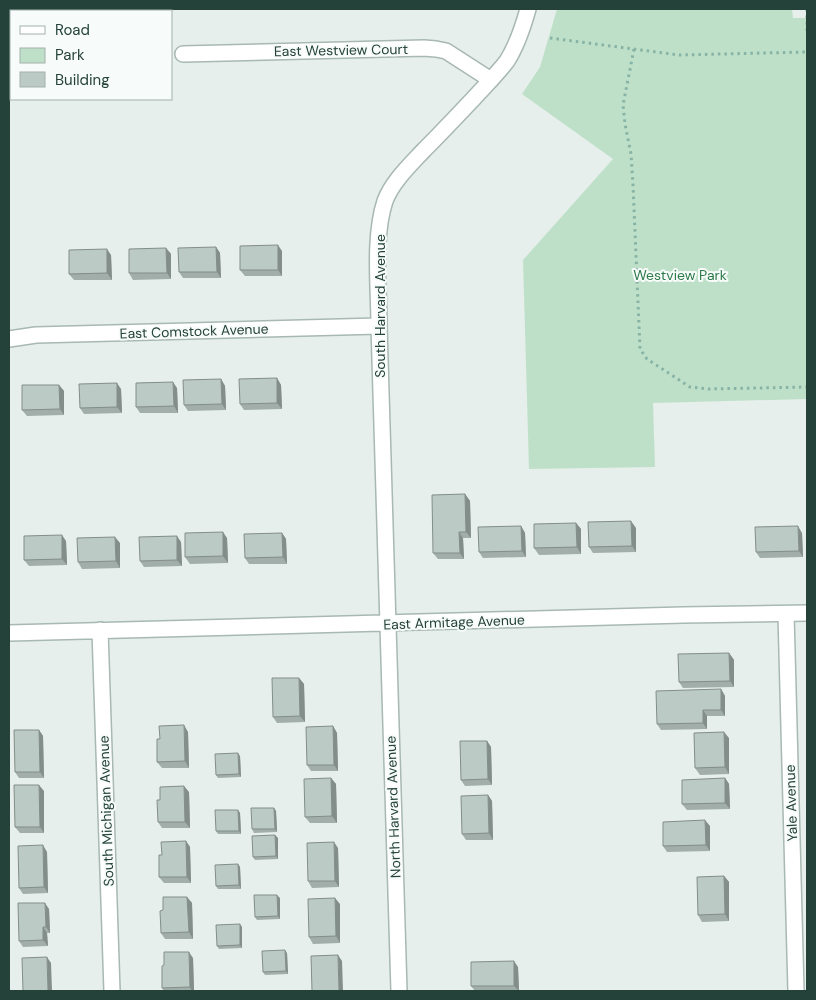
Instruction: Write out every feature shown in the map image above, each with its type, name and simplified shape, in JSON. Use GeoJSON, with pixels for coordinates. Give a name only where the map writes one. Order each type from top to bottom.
{"type":"FeatureCollection","features":[{"type":"Feature","properties":{"kind":"street","name":"South Harvard Avenue"},"geometry":{"type":"LineString","coordinates":[[387,624],[379,326],[378,246],[380,222],[386,200],[395,184],[507,61],[524,26],[528,9]]}},
{"type":"Feature","properties":{"kind":"street","name":"East Westview Court"},"geometry":{"type":"LineString","coordinates":[[183,54],[436,49],[446,51],[491,80]]}},
{"type":"Feature","properties":{"kind":"street","name":"East Comstock Avenue"},"geometry":{"type":"LineString","coordinates":[[9,339],[36,335],[379,326]]}},
{"type":"Feature","properties":{"kind":"street","name":"East Armitage Avenue"},"geometry":{"type":"LineString","coordinates":[[9,633],[807,613]]}},
{"type":"Feature","properties":{"kind":"street","name":"Yale Avenue"},"geometry":{"type":"LineString","coordinates":[[786,614],[796,991]]}},
{"type":"Feature","properties":{"kind":"street","name":"North Harvard Avenue"},"geometry":{"type":"LineString","coordinates":[[387,624],[399,991]]}},
{"type":"Feature","properties":{"kind":"street","name":"South Michigan Avenue"},"geometry":{"type":"LineString","coordinates":[[100,630],[112,991]]}},
{"type":"Feature","properties":{"kind":"path"},"geometry":{"type":"LineString","coordinates":[[807,9],[807,32]]}},
{"type":"Feature","properties":{"kind":"path"},"geometry":{"type":"LineString","coordinates":[[550,38],[679,56],[807,52]]}},
{"type":"Feature","properties":{"kind":"path"},"geometry":{"type":"LineString","coordinates":[[634,50],[623,104],[631,154],[640,349],[648,358],[690,387],[708,389],[807,387]]}},
{"type":"Feature","properties":{"kind":"green space","name":"Westview Park"},"geometry":{"type":"Polygon","coordinates":[[[557,9],[792,9],[793,18],[807,18],[807,399],[653,403],[655,467],[529,469],[523,260],[613,159],[522,94],[540,67],[557,9]]]}},
{"type":"Feature","properties":{"kind":"building"},"geometry":{"type":"Polygon","coordinates":[[[278,245],[278,270],[240,270],[240,246],[278,245]]]}},
{"type":"Feature","properties":{"kind":"building"},"geometry":{"type":"Polygon","coordinates":[[[216,247],[217,272],[179,272],[178,248],[216,247]]]}},
{"type":"Feature","properties":{"kind":"building"},"geometry":{"type":"Polygon","coordinates":[[[166,248],[167,273],[129,273],[129,249],[166,248]]]}},
{"type":"Feature","properties":{"kind":"building"},"geometry":{"type":"Polygon","coordinates":[[[107,249],[107,273],[69,274],[69,250],[107,249]]]}},
{"type":"Feature","properties":{"kind":"building"},"geometry":{"type":"Polygon","coordinates":[[[277,378],[277,403],[240,404],[239,379],[277,378]]]}},
{"type":"Feature","properties":{"kind":"building"},"geometry":{"type":"Polygon","coordinates":[[[221,379],[222,404],[184,405],[183,380],[221,379]]]}},
{"type":"Feature","properties":{"kind":"building"},"geometry":{"type":"Polygon","coordinates":[[[173,382],[174,406],[136,407],[136,383],[173,382]]]}},
{"type":"Feature","properties":{"kind":"building"},"geometry":{"type":"Polygon","coordinates":[[[117,383],[117,407],[80,408],[79,384],[117,383]]]}},
{"type":"Feature","properties":{"kind":"building"},"geometry":{"type":"Polygon","coordinates":[[[22,385],[59,385],[60,409],[22,410],[22,385]]]}},
{"type":"Feature","properties":{"kind":"building"},"geometry":{"type":"Polygon","coordinates":[[[465,494],[466,532],[459,532],[460,553],[433,553],[432,495],[465,494]]]}},
{"type":"Feature","properties":{"kind":"building"},"geometry":{"type":"Polygon","coordinates":[[[631,521],[632,546],[589,547],[588,522],[631,521]]]}},
{"type":"Feature","properties":{"kind":"building"},"geometry":{"type":"Polygon","coordinates":[[[576,523],[577,547],[534,548],[534,524],[576,523]]]}},
{"type":"Feature","properties":{"kind":"building"},"geometry":{"type":"Polygon","coordinates":[[[521,526],[522,551],[479,552],[478,527],[521,526]]]}},
{"type":"Feature","properties":{"kind":"building"},"geometry":{"type":"Polygon","coordinates":[[[798,526],[799,551],[756,552],[755,527],[798,526]]]}},
{"type":"Feature","properties":{"kind":"building"},"geometry":{"type":"Polygon","coordinates":[[[223,532],[223,556],[185,557],[185,533],[223,532]]]}},
{"type":"Feature","properties":{"kind":"building"},"geometry":{"type":"Polygon","coordinates":[[[282,533],[283,557],[245,558],[244,534],[282,533]]]}},
{"type":"Feature","properties":{"kind":"building"},"geometry":{"type":"Polygon","coordinates":[[[62,535],[62,559],[24,560],[24,536],[62,535]]]}},
{"type":"Feature","properties":{"kind":"building"},"geometry":{"type":"Polygon","coordinates":[[[177,536],[177,560],[140,561],[139,537],[177,536]]]}},
{"type":"Feature","properties":{"kind":"building"},"geometry":{"type":"Polygon","coordinates":[[[115,537],[116,561],[78,562],[77,538],[115,537]]]}},
{"type":"Feature","properties":{"kind":"building"},"geometry":{"type":"Polygon","coordinates":[[[729,653],[730,681],[679,682],[678,654],[729,653]]]}},
{"type":"Feature","properties":{"kind":"building"},"geometry":{"type":"Polygon","coordinates":[[[272,678],[299,678],[300,716],[273,717],[272,678]]]}},
{"type":"Feature","properties":{"kind":"building"},"geometry":{"type":"Polygon","coordinates":[[[721,689],[721,710],[703,710],[703,723],[657,724],[656,691],[721,689]]]}},
{"type":"Feature","properties":{"kind":"building"},"geometry":{"type":"Polygon","coordinates":[[[184,725],[185,761],[157,762],[157,739],[160,739],[159,726],[184,725]]]}},
{"type":"Feature","properties":{"kind":"building"},"geometry":{"type":"Polygon","coordinates":[[[333,726],[334,765],[307,765],[306,727],[333,726]]]}},
{"type":"Feature","properties":{"kind":"building"},"geometry":{"type":"Polygon","coordinates":[[[14,730],[39,730],[40,772],[15,772],[14,730]]]}},
{"type":"Feature","properties":{"kind":"building"},"geometry":{"type":"Polygon","coordinates":[[[724,732],[725,767],[695,768],[694,733],[724,732]]]}},
{"type":"Feature","properties":{"kind":"building"},"geometry":{"type":"Polygon","coordinates":[[[460,741],[487,741],[488,779],[461,780],[460,741]]]}},
{"type":"Feature","properties":{"kind":"building"},"geometry":{"type":"Polygon","coordinates":[[[238,753],[239,774],[216,775],[215,754],[238,753]]]}},
{"type":"Feature","properties":{"kind":"building"},"geometry":{"type":"Polygon","coordinates":[[[331,778],[332,816],[305,817],[304,779],[331,778]]]}},
{"type":"Feature","properties":{"kind":"building"},"geometry":{"type":"Polygon","coordinates":[[[725,778],[725,803],[682,804],[682,780],[725,778]]]}},
{"type":"Feature","properties":{"kind":"building"},"geometry":{"type":"Polygon","coordinates":[[[14,785],[39,785],[40,827],[15,827],[14,785]]]}},
{"type":"Feature","properties":{"kind":"building"},"geometry":{"type":"Polygon","coordinates":[[[184,786],[185,822],[158,822],[157,800],[160,800],[160,787],[184,786]]]}},
{"type":"Feature","properties":{"kind":"building"},"geometry":{"type":"Polygon","coordinates":[[[488,795],[489,833],[462,834],[461,796],[488,795]]]}},
{"type":"Feature","properties":{"kind":"building"},"geometry":{"type":"Polygon","coordinates":[[[251,808],[274,808],[275,829],[252,829],[251,808]]]}},
{"type":"Feature","properties":{"kind":"building"},"geometry":{"type":"Polygon","coordinates":[[[215,810],[238,810],[239,831],[216,831],[215,810]]]}},
{"type":"Feature","properties":{"kind":"building"},"geometry":{"type":"Polygon","coordinates":[[[705,820],[706,845],[663,846],[663,822],[705,820]]]}},
{"type":"Feature","properties":{"kind":"building"},"geometry":{"type":"Polygon","coordinates":[[[275,835],[276,856],[253,857],[252,836],[275,835]]]}},
{"type":"Feature","properties":{"kind":"building"},"geometry":{"type":"Polygon","coordinates":[[[186,841],[187,877],[159,877],[159,855],[162,855],[161,842],[186,841]]]}},
{"type":"Feature","properties":{"kind":"building"},"geometry":{"type":"Polygon","coordinates":[[[334,842],[335,881],[308,881],[307,843],[334,842]]]}},
{"type":"Feature","properties":{"kind":"building"},"geometry":{"type":"Polygon","coordinates":[[[43,845],[44,887],[19,888],[18,846],[43,845]]]}},
{"type":"Feature","properties":{"kind":"building"},"geometry":{"type":"Polygon","coordinates":[[[238,864],[239,885],[216,886],[215,865],[238,864]]]}},
{"type":"Feature","properties":{"kind":"building"},"geometry":{"type":"Polygon","coordinates":[[[724,876],[725,914],[698,915],[697,877],[724,876]]]}},
{"type":"Feature","properties":{"kind":"building"},"geometry":{"type":"Polygon","coordinates":[[[254,895],[277,895],[278,916],[255,917],[254,895]]]}},
{"type":"Feature","properties":{"kind":"building"},"geometry":{"type":"Polygon","coordinates":[[[163,897],[187,897],[189,932],[161,933],[160,911],[163,910],[163,897]]]}},
{"type":"Feature","properties":{"kind":"building"},"geometry":{"type":"Polygon","coordinates":[[[335,898],[336,936],[309,937],[308,899],[335,898]]]}},
{"type":"Feature","properties":{"kind":"building"},"geometry":{"type":"Polygon","coordinates":[[[18,903],[45,903],[46,927],[43,927],[43,940],[19,941],[18,903]]]}},
{"type":"Feature","properties":{"kind":"building"},"geometry":{"type":"Polygon","coordinates":[[[240,924],[240,945],[217,946],[216,925],[240,924]]]}},
{"type":"Feature","properties":{"kind":"building"},"geometry":{"type":"Polygon","coordinates":[[[285,950],[286,971],[263,972],[262,951],[285,950]]]}},
{"type":"Feature","properties":{"kind":"building"},"geometry":{"type":"Polygon","coordinates":[[[164,952],[189,952],[190,987],[162,988],[164,952]]]}},
{"type":"Feature","properties":{"kind":"building"},"geometry":{"type":"Polygon","coordinates":[[[338,955],[339,991],[312,991],[311,956],[338,955]]]}},
{"type":"Feature","properties":{"kind":"building"},"geometry":{"type":"Polygon","coordinates":[[[47,957],[48,991],[23,991],[22,958],[47,957]]]}},
{"type":"Feature","properties":{"kind":"building"},"geometry":{"type":"Polygon","coordinates":[[[514,961],[514,986],[471,986],[471,962],[514,961]]]}}]}
